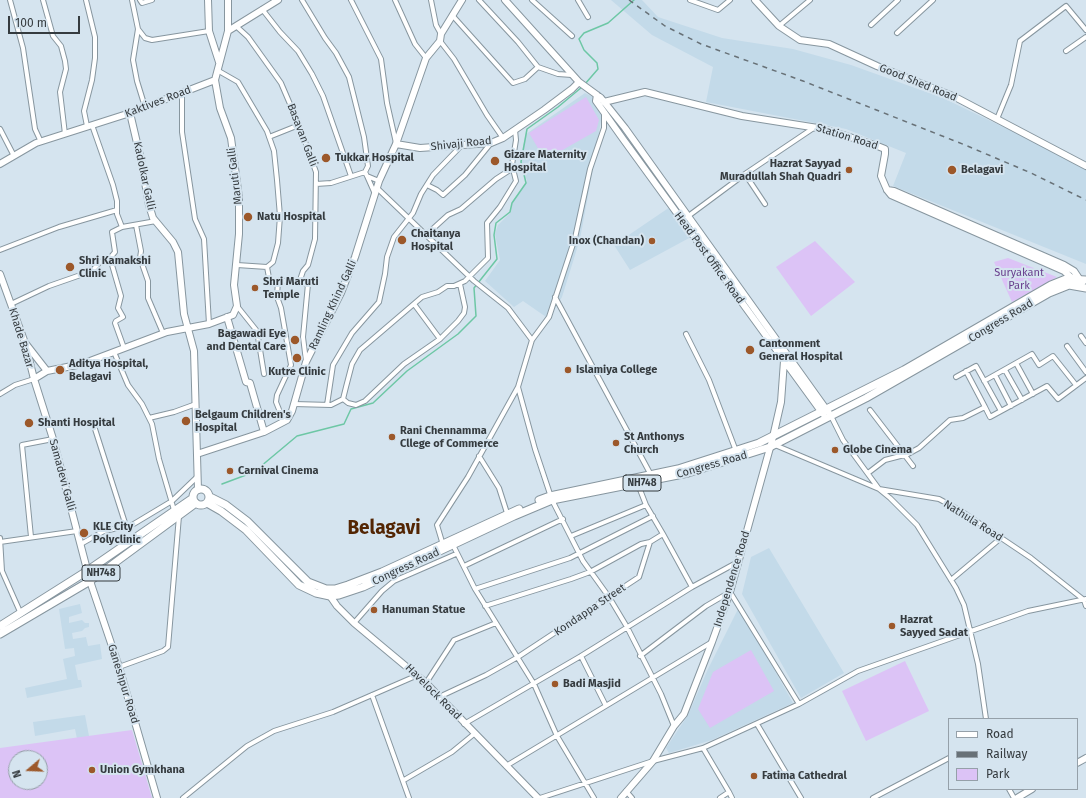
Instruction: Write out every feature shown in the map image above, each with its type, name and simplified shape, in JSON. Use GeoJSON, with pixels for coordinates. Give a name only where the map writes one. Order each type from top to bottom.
{"type":"FeatureCollection","features":[{"type":"Feature","properties":{"kind":"highway","name":"Congress Road"},"geometry":{"type":"LineString","coordinates":[[652,478],[736,452],[827,414],[922,367],[1049,293],[1069,285],[1081,283]]}},
{"type":"Feature","properties":{"kind":"highway","name":"Congress Road"},"geometry":{"type":"LineString","coordinates":[[208,500],[246,530],[299,585],[316,593],[330,596],[339,595],[356,590],[508,513],[551,498],[715,465],[772,446],[827,414]]}},
{"type":"Feature","properties":{"kind":"highway","name":"NH748"},"geometry":{"type":"LineString","coordinates":[[208,500],[204,490],[198,490],[194,493],[195,501],[200,505],[208,500],[226,505],[247,521],[308,582],[326,589]]}},
{"type":"Feature","properties":{"kind":"highway","name":"Congress Road"},"geometry":{"type":"LineString","coordinates":[[326,589],[335,589],[348,585],[444,546],[453,545],[551,498]]}},
{"type":"Feature","properties":{"kind":"highway","name":"NH748"},"geometry":{"type":"LineString","coordinates":[[0,626],[21,614],[195,501]]}},
{"type":"Feature","properties":{"kind":"highway","name":"NH748"},"geometry":{"type":"LineString","coordinates":[[0,634],[90,581],[176,513]]}},
{"type":"Feature","properties":{"kind":"street"},"geometry":{"type":"LineString","coordinates":[[10,0],[23,48],[35,129],[41,142]]}},
{"type":"Feature","properties":{"kind":"street"},"geometry":{"type":"LineString","coordinates":[[43,0],[53,36],[61,46],[65,61],[66,70],[60,92],[65,134]]}},
{"type":"Feature","properties":{"kind":"street"},"geometry":{"type":"LineString","coordinates":[[86,0],[95,37],[95,58],[92,80],[84,111],[113,185],[117,201],[117,210],[122,227]]}},
{"type":"Feature","properties":{"kind":"street"},"geometry":{"type":"LineString","coordinates":[[132,0],[138,29],[133,60],[137,81],[145,107]]}},
{"type":"Feature","properties":{"kind":"street"},"geometry":{"type":"LineString","coordinates":[[140,0],[142,3],[152,0]]}},
{"type":"Feature","properties":{"kind":"street"},"geometry":{"type":"LineString","coordinates":[[208,0],[209,31],[219,62]]}},
{"type":"Feature","properties":{"kind":"street"},"geometry":{"type":"LineString","coordinates":[[214,80],[228,31],[228,0]]}},
{"type":"Feature","properties":{"kind":"street"},"geometry":{"type":"LineString","coordinates":[[228,31],[278,0]]}},
{"type":"Feature","properties":{"kind":"street"},"geometry":{"type":"LineString","coordinates":[[302,0],[336,53],[349,78],[364,137],[368,166],[366,174],[375,196]]}},
{"type":"Feature","properties":{"kind":"street"},"geometry":{"type":"LineString","coordinates":[[351,0],[381,59],[387,103],[396,144]]}},
{"type":"Feature","properties":{"kind":"street"},"geometry":{"type":"LineString","coordinates":[[395,0],[415,44],[426,58]]}},
{"type":"Feature","properties":{"kind":"street"},"geometry":{"type":"LineString","coordinates":[[431,0],[436,25],[441,34]]}},
{"type":"Feature","properties":{"kind":"street"},"geometry":{"type":"LineString","coordinates":[[462,0],[441,34],[440,41],[454,59],[487,115],[503,138]]}},
{"type":"Feature","properties":{"kind":"street"},"geometry":{"type":"LineString","coordinates":[[479,0],[518,42],[538,67],[558,74],[573,75]]}},
{"type":"Feature","properties":{"kind":"street","name":"Head Post Office Road"},"geometry":{"type":"LineString","coordinates":[[505,0],[573,75],[604,102],[780,350],[784,361],[827,414]]}},
{"type":"Feature","properties":{"kind":"street"},"geometry":{"type":"LineString","coordinates":[[532,0],[572,36]]}},
{"type":"Feature","properties":{"kind":"street"},"geometry":{"type":"LineString","coordinates":[[578,0],[588,16]]}},
{"type":"Feature","properties":{"kind":"street"},"geometry":{"type":"LineString","coordinates":[[690,0],[718,10],[730,0]]}},
{"type":"Feature","properties":{"kind":"street","name":"Good Shed Road"},"geometry":{"type":"LineString","coordinates":[[755,0],[779,26],[800,40],[829,44],[877,66],[955,97],[1086,166]]}},
{"type":"Feature","properties":{"kind":"street"},"geometry":{"type":"LineString","coordinates":[[779,26],[810,0]]}},
{"type":"Feature","properties":{"kind":"street"},"geometry":{"type":"LineString","coordinates":[[871,25],[898,0]]}},
{"type":"Feature","properties":{"kind":"street"},"geometry":{"type":"LineString","coordinates":[[897,33],[933,0]]}},
{"type":"Feature","properties":{"kind":"street"},"geometry":{"type":"LineString","coordinates":[[997,119],[1011,85],[1020,41],[1066,6],[1086,30]]}},
{"type":"Feature","properties":{"kind":"street"},"geometry":{"type":"LineString","coordinates":[[262,9],[280,32],[298,51],[312,74],[323,96],[350,176]]}},
{"type":"Feature","properties":{"kind":"street"},"geometry":{"type":"LineString","coordinates":[[452,15],[513,83],[525,79],[538,67]]}},
{"type":"Feature","properties":{"kind":"street","name":"Basavan Galli"},"geometry":{"type":"LineString","coordinates":[[236,26],[248,37],[281,84],[299,125],[316,172],[315,240],[308,265],[303,271],[299,283]]}},
{"type":"Feature","properties":{"kind":"street"},"geometry":{"type":"LineString","coordinates":[[138,29],[145,38],[152,40],[209,31]]}},
{"type":"Feature","properties":{"kind":"street"},"geometry":{"type":"LineString","coordinates":[[1066,51],[1086,37]]}},
{"type":"Feature","properties":{"kind":"street","name":"Ramling Khind Galli"},"geometry":{"type":"LineString","coordinates":[[287,420],[294,404],[306,362],[341,293],[379,181],[396,144],[426,58],[440,41]]}},
{"type":"Feature","properties":{"kind":"street"},"geometry":{"type":"LineString","coordinates":[[217,70],[238,82],[245,90],[269,137],[274,151],[280,216],[278,243],[273,262],[267,267],[237,265]]}},
{"type":"Feature","properties":{"kind":"street","name":"Kaktives Road"},"geometry":{"type":"LineString","coordinates":[[0,164],[41,142],[89,125],[130,113],[214,80]]}},
{"type":"Feature","properties":{"kind":"street","name":"Maruti Galli"},"geometry":{"type":"LineString","coordinates":[[214,80],[220,108],[231,138],[239,198],[237,265],[234,285],[237,306]]}},
{"type":"Feature","properties":{"kind":"street","name":"Shivaji Road"},"geometry":{"type":"LineString","coordinates":[[396,144],[420,148],[491,143],[503,138],[581,83]]}},
{"type":"Feature","properties":{"kind":"street"},"geometry":{"type":"LineString","coordinates":[[182,92],[182,132],[195,219],[204,239],[209,324]]}},
{"type":"Feature","properties":{"kind":"street","name":"Station Road"},"geometry":{"type":"LineString","coordinates":[[604,102],[645,92],[742,116],[815,127],[885,149],[886,154],[881,176],[887,190],[892,195],[1064,271],[1081,283]]}},
{"type":"Feature","properties":{"kind":"street","name":"Head Post Office Road"},"geometry":{"type":"LineString","coordinates":[[597,95],[596,100],[827,414]]}},
{"type":"Feature","properties":{"kind":"street"},"geometry":{"type":"LineString","coordinates":[[444,546],[437,525],[468,477],[518,387],[532,340],[549,317],[575,238],[590,169],[604,128],[604,102]]}},
{"type":"Feature","properties":{"kind":"street","name":"Kadolkar Galli"},"geometry":{"type":"LineString","coordinates":[[130,113],[141,160],[149,205],[156,221],[173,242],[178,252],[186,327],[194,351],[198,490]]}},
{"type":"Feature","properties":{"kind":"street"},"geometry":{"type":"LineString","coordinates":[[269,137],[299,125]]}},
{"type":"Feature","properties":{"kind":"street"},"geometry":{"type":"LineString","coordinates":[[687,217],[745,174],[815,127]]}},
{"type":"Feature","properties":{"kind":"street"},"geometry":{"type":"LineString","coordinates":[[0,129],[14,156]]}},
{"type":"Feature","properties":{"kind":"street"},"geometry":{"type":"LineString","coordinates":[[294,404],[331,405],[343,399],[352,364],[360,350],[422,297],[438,292],[447,286],[460,284],[488,258],[487,223],[500,207],[516,181],[512,165],[516,140],[515,130]]}},
{"type":"Feature","properties":{"kind":"street"},"geometry":{"type":"LineString","coordinates":[[427,185],[443,195],[465,175],[491,143]]}},
{"type":"Feature","properties":{"kind":"street"},"geometry":{"type":"LineString","coordinates":[[327,405],[333,365],[352,334],[379,302],[387,257],[394,237],[409,219],[433,175],[461,146]]}},
{"type":"Feature","properties":{"kind":"street"},"geometry":{"type":"LineString","coordinates":[[426,235],[448,215],[466,206],[496,179],[513,168]]}},
{"type":"Feature","properties":{"kind":"street"},"geometry":{"type":"LineString","coordinates":[[316,184],[331,183],[350,176],[366,174],[379,181]]}},
{"type":"Feature","properties":{"kind":"street"},"geometry":{"type":"LineString","coordinates":[[745,174],[765,204]]}},
{"type":"Feature","properties":{"kind":"street"},"geometry":{"type":"LineString","coordinates":[[377,188],[474,280],[508,308],[532,340]]}},
{"type":"Feature","properties":{"kind":"street"},"geometry":{"type":"LineString","coordinates":[[0,250],[59,227],[117,210]]}},
{"type":"Feature","properties":{"kind":"street"},"geometry":{"type":"LineString","coordinates":[[11,304],[49,286],[92,271],[100,262],[110,258],[115,252],[112,232],[122,227],[156,221]]}},
{"type":"Feature","properties":{"kind":"street"},"geometry":{"type":"LineString","coordinates":[[136,225],[142,251],[140,258],[148,281],[148,298],[163,333]]}},
{"type":"Feature","properties":{"kind":"street"},"geometry":{"type":"LineString","coordinates":[[110,258],[121,296],[118,308],[123,318],[116,320],[115,323],[124,348]]}},
{"type":"Feature","properties":{"kind":"street"},"geometry":{"type":"LineString","coordinates":[[267,267],[270,283],[278,280],[308,284],[303,337],[306,362]]}},
{"type":"Feature","properties":{"kind":"street","name":"Khade Bazar"},"geometry":{"type":"LineString","coordinates":[[0,274],[25,343],[34,379]]}},
{"type":"Feature","properties":{"kind":"street"},"geometry":{"type":"LineString","coordinates":[[196,454],[264,432],[287,420],[280,412],[276,402],[277,395],[291,365],[281,308],[277,297],[278,280]]}},
{"type":"Feature","properties":{"kind":"street"},"geometry":{"type":"LineString","coordinates":[[343,399],[348,404],[356,405],[365,401],[404,364],[440,339],[464,313],[465,308],[460,284]]}},
{"type":"Feature","properties":{"kind":"street"},"geometry":{"type":"LineString","coordinates":[[555,297],[652,478]]}},
{"type":"Feature","properties":{"kind":"street"},"geometry":{"type":"LineString","coordinates":[[414,304],[440,339]]}},
{"type":"Feature","properties":{"kind":"street"},"geometry":{"type":"LineString","coordinates":[[0,394],[15,385],[34,379],[47,371],[82,364],[163,333],[186,327],[209,324],[233,315],[237,306],[257,331],[264,374]]}},
{"type":"Feature","properties":{"kind":"street"},"geometry":{"type":"LineString","coordinates":[[227,317],[246,382],[250,383],[264,432]]}},
{"type":"Feature","properties":{"kind":"street"},"geometry":{"type":"LineString","coordinates":[[686,334],[709,380],[736,452]]}},
{"type":"Feature","properties":{"kind":"street"},"geometry":{"type":"LineString","coordinates":[[1081,336],[1086,343]]}},
{"type":"Feature","properties":{"kind":"street"},"geometry":{"type":"LineString","coordinates":[[25,343],[47,371]]}},
{"type":"Feature","properties":{"kind":"street"},"geometry":{"type":"LineString","coordinates":[[1066,346],[1086,372]]}},
{"type":"Feature","properties":{"kind":"street"},"geometry":{"type":"LineString","coordinates":[[114,352],[128,385],[142,404],[152,424],[159,459],[176,513],[168,647],[163,651],[119,667]]}},
{"type":"Feature","properties":{"kind":"street"},"geometry":{"type":"LineString","coordinates":[[984,381],[1032,354],[1039,365],[1053,356],[1076,385]]}},
{"type":"Feature","properties":{"kind":"street","name":"Independence Road"},"geometry":{"type":"LineString","coordinates":[[621,798],[653,760],[674,726],[684,714],[712,642],[730,592],[772,446],[781,402],[784,361]]}},
{"type":"Feature","properties":{"kind":"street"},"geometry":{"type":"LineString","coordinates":[[1016,363],[1032,394]]}},
{"type":"Feature","properties":{"kind":"street"},"geometry":{"type":"LineString","coordinates":[[956,377],[976,366],[1001,411]]}},
{"type":"Feature","properties":{"kind":"street"},"geometry":{"type":"LineString","coordinates":[[1005,370],[1022,400]]}},
{"type":"Feature","properties":{"kind":"street"},"geometry":{"type":"LineString","coordinates":[[966,372],[990,417],[1047,386],[1058,399],[1086,378]]}},
{"type":"Feature","properties":{"kind":"street"},"geometry":{"type":"LineString","coordinates":[[995,375],[1011,406]]}},
{"type":"Feature","properties":{"kind":"street","name":"Samadevi Galli"},"geometry":{"type":"LineString","coordinates":[[34,379],[53,439],[88,571]]}},
{"type":"Feature","properties":{"kind":"street"},"geometry":{"type":"LineString","coordinates":[[518,387],[535,449],[551,498],[590,572],[609,597],[627,627],[640,656],[661,694],[674,726]]}},
{"type":"Feature","properties":{"kind":"street"},"geometry":{"type":"LineString","coordinates":[[149,418],[196,404]]}},
{"type":"Feature","properties":{"kind":"street"},"geometry":{"type":"LineString","coordinates":[[868,473],[885,460],[919,448],[950,420],[963,418],[985,407]]}},
{"type":"Feature","properties":{"kind":"street"},"geometry":{"type":"LineString","coordinates":[[870,410],[914,466]]}},
{"type":"Feature","properties":{"kind":"street"},"geometry":{"type":"LineString","coordinates":[[827,414],[843,440],[879,489],[917,525],[951,580],[964,605],[978,664],[986,718]]}},
{"type":"Feature","properties":{"kind":"street"},"geometry":{"type":"LineString","coordinates":[[96,429],[126,526]]}},
{"type":"Feature","properties":{"kind":"street"},"geometry":{"type":"LineString","coordinates":[[31,537],[22,445],[53,439]]}},
{"type":"Feature","properties":{"kind":"street","name":"Nathula Road"},"geometry":{"type":"LineString","coordinates":[[772,446],[879,489],[939,499],[961,511],[1031,558],[1085,600]]}},
{"type":"Feature","properties":{"kind":"street"},"geometry":{"type":"LineString","coordinates":[[479,456],[499,488],[508,513]]}},
{"type":"Feature","properties":{"kind":"street"},"geometry":{"type":"LineString","coordinates":[[81,544],[104,531],[132,525],[172,501],[197,477]]}},
{"type":"Feature","properties":{"kind":"street"},"geometry":{"type":"LineString","coordinates":[[636,481],[646,505],[692,586]]}},
{"type":"Feature","properties":{"kind":"street"},"geometry":{"type":"LineString","coordinates":[[571,536],[646,505]]}},
{"type":"Feature","properties":{"kind":"street"},"geometry":{"type":"LineString","coordinates":[[475,589],[580,554],[653,516]]}},
{"type":"Feature","properties":{"kind":"street"},"geometry":{"type":"LineString","coordinates":[[464,566],[563,519]]}},
{"type":"Feature","properties":{"kind":"street"},"geometry":{"type":"LineString","coordinates":[[21,614],[1,572],[0,541],[77,531]]}},
{"type":"Feature","properties":{"kind":"street"},"geometry":{"type":"LineString","coordinates":[[485,606],[590,572],[635,547],[650,542],[663,534]]}},
{"type":"Feature","properties":{"kind":"street"},"geometry":{"type":"LineString","coordinates":[[951,580],[1001,538]]}},
{"type":"Feature","properties":{"kind":"street","name":"Kondappa Street"},"geometry":{"type":"LineString","coordinates":[[439,697],[486,675],[518,657],[640,577],[650,542]]}},
{"type":"Feature","properties":{"kind":"street"},"geometry":{"type":"LineString","coordinates":[[453,545],[456,554],[464,566],[475,589],[534,684],[557,736],[587,783],[594,798]]}},
{"type":"Feature","properties":{"kind":"street"},"geometry":{"type":"LineString","coordinates":[[354,623],[382,591],[394,581],[456,554]]}},
{"type":"Feature","properties":{"kind":"street"},"geometry":{"type":"LineString","coordinates":[[464,724],[581,656],[692,586],[738,562]]}},
{"type":"Feature","properties":{"kind":"street","name":"Ganeshpur Road"},"geometry":{"type":"LineString","coordinates":[[88,571],[119,667],[157,798]]}},
{"type":"Feature","properties":{"kind":"street","name":"Havelock Road"},"geometry":{"type":"LineString","coordinates":[[326,589],[330,596],[354,623],[418,675],[464,724],[539,798]]}},
{"type":"Feature","properties":{"kind":"street"},"geometry":{"type":"LineString","coordinates":[[640,656],[706,606],[730,592],[799,704]]}},
{"type":"Feature","properties":{"kind":"street"},"geometry":{"type":"LineString","coordinates":[[539,798],[653,760],[703,748],[799,704],[858,671],[1028,611],[1085,600],[1086,606]]}},
{"type":"Feature","properties":{"kind":"street"},"geometry":{"type":"LineString","coordinates":[[426,683],[452,641],[496,623]]}},
{"type":"Feature","properties":{"kind":"street"},"geometry":{"type":"LineString","coordinates":[[506,766],[557,736],[605,704],[712,642]]}},
{"type":"Feature","properties":{"kind":"street"},"geometry":{"type":"LineString","coordinates":[[581,656],[605,704]]}},
{"type":"Feature","properties":{"kind":"street"},"geometry":{"type":"LineString","coordinates":[[183,798],[247,746],[274,731],[333,712],[418,675]]}},
{"type":"Feature","properties":{"kind":"street"},"geometry":{"type":"LineString","coordinates":[[372,695],[404,780],[409,798]]}},
{"type":"Feature","properties":{"kind":"street"},"geometry":{"type":"LineString","coordinates":[[757,724],[801,798]]}},
{"type":"Feature","properties":{"kind":"street"},"geometry":{"type":"LineString","coordinates":[[404,780],[452,752],[474,734]]}},
{"type":"Feature","properties":{"kind":"street"},"geometry":{"type":"LineString","coordinates":[[703,748],[732,798]]}},
{"type":"Feature","properties":{"kind":"street"},"geometry":{"type":"LineString","coordinates":[[873,798],[948,759]]}},
{"type":"Feature","properties":{"kind":"street"},"geometry":{"type":"LineString","coordinates":[[1010,790],[1016,798],[1030,790]]}},
{"type":"Feature","properties":{"kind":"street"},"geometry":{"type":"LineString","coordinates":[[626,791],[632,798]]}},
{"type":"Feature","properties":{"kind":"street"},"geometry":{"type":"LineString","coordinates":[[720,798],[729,792]]}},
{"type":"Feature","properties":{"kind":"shaded area","name":"Belagavi"},"geometry":{"type":"Polygon","coordinates":[[[611,0],[642,0],[658,17],[722,38],[793,49],[851,65],[943,98],[1086,167],[1086,264],[893,186],[906,153],[846,129],[706,102],[713,67],[652,35],[611,0]]]}},
{"type":"Feature","properties":{"kind":"shaded area"},"geometry":{"type":"Polygon","coordinates":[[[585,93],[593,97],[602,113],[596,153],[580,239],[562,297],[549,319],[523,301],[514,307],[485,281],[500,260],[495,234],[498,225],[511,212],[512,202],[527,181],[520,160],[526,134],[585,93]]]}},
{"type":"Feature","properties":{"kind":"shaded area","name":"Inox (Chandan)"},"geometry":{"type":"Polygon","coordinates":[[[670,207],[691,237],[630,270],[614,245],[670,207]]]}},
{"type":"Feature","properties":{"kind":"shaded area"},"geometry":{"type":"Polygon","coordinates":[[[769,548],[844,673],[801,698],[742,594],[751,557],[769,548]]]}},
{"type":"Feature","properties":{"kind":"shaded area"},"geometry":{"type":"Polygon","coordinates":[[[80,604],[82,613],[69,617],[69,623],[82,620],[85,623],[89,623],[89,627],[82,631],[72,633],[73,639],[86,637],[88,646],[100,644],[102,659],[75,665],[78,680],[81,680],[82,687],[27,698],[25,688],[67,679],[63,659],[75,656],[74,648],[65,649],[59,609],[80,604]]]}},
{"type":"Feature","properties":{"kind":"shaded area"},"geometry":{"type":"Polygon","coordinates":[[[739,607],[793,703],[712,740],[669,753],[666,748],[688,715],[708,669],[739,607]]]}},
{"type":"Feature","properties":{"kind":"shaded area"},"geometry":{"type":"Polygon","coordinates":[[[85,715],[89,736],[77,739],[75,729],[35,736],[33,722],[85,715]]]}},
{"type":"Feature","properties":{"kind":"green space"},"geometry":{"type":"Polygon","coordinates":[[[586,97],[599,120],[596,131],[545,160],[529,133],[586,97]]]}},
{"type":"Feature","properties":{"kind":"green space"},"geometry":{"type":"Polygon","coordinates":[[[815,241],[855,282],[811,316],[776,267],[815,241]]]}},
{"type":"Feature","properties":{"kind":"green space","name":"Suryakant Park"},"geometry":{"type":"Polygon","coordinates":[[[1008,258],[1057,277],[1012,302],[994,262],[1008,258]]]}},
{"type":"Feature","properties":{"kind":"green space"},"geometry":{"type":"Polygon","coordinates":[[[751,650],[774,691],[710,728],[698,709],[713,672],[751,650]]]}},
{"type":"Feature","properties":{"kind":"green space"},"geometry":{"type":"Polygon","coordinates":[[[905,661],[929,711],[866,741],[842,691],[905,661]]]}},
{"type":"Feature","properties":{"kind":"green space","name":"Union Gymkhana"},"geometry":{"type":"Polygon","coordinates":[[[132,730],[152,798],[0,798],[0,748],[132,730]]]}},
{"type":"Feature","properties":{"kind":"waterway"},"geometry":{"type":"LineString","coordinates":[[585,84],[598,69],[597,63],[584,50],[579,39],[584,33],[608,23],[634,0]]}},
{"type":"Feature","properties":{"kind":"waterway"},"geometry":{"type":"LineString","coordinates":[[222,484],[254,472],[297,436],[344,424],[351,409],[373,403],[407,371],[458,334],[476,316],[474,288],[497,259],[494,235],[496,223],[510,212],[512,203],[526,183],[521,162],[527,129],[558,107],[582,87]]}},
{"type":"Feature","properties":{"kind":"railway"},"geometry":{"type":"LineString","coordinates":[[629,0],[665,26],[701,44],[803,81],[965,145],[1031,173],[1086,200]]}},
{"type":"Feature","properties":{"kind":"place","name":"Tukkar Hospital"},"geometry":{"type":"Point","coordinates":[326,158]}},
{"type":"Feature","properties":{"kind":"place","name":"Gizare Maternity Hospital"},"geometry":{"type":"Point","coordinates":[495,161]}},
{"type":"Feature","properties":{"kind":"place","name":"Hazrat Sayyad Muradullah Shah Quadri"},"geometry":{"type":"Point","coordinates":[849,170]}},
{"type":"Feature","properties":{"kind":"place","name":"Belagavi"},"geometry":{"type":"Point","coordinates":[952,170]}},
{"type":"Feature","properties":{"kind":"place","name":"Natu Hospital"},"geometry":{"type":"Point","coordinates":[248,217]}},
{"type":"Feature","properties":{"kind":"place","name":"Chaitanya Hospital"},"geometry":{"type":"Point","coordinates":[402,240]}},
{"type":"Feature","properties":{"kind":"place","name":"Inox (Chandan)"},"geometry":{"type":"Point","coordinates":[652,241]}},
{"type":"Feature","properties":{"kind":"place","name":"Shri Kamakshi Clinic"},"geometry":{"type":"Point","coordinates":[70,267]}},
{"type":"Feature","properties":{"kind":"place","name":"Shri Maruti Temple"},"geometry":{"type":"Point","coordinates":[255,288]}},
{"type":"Feature","properties":{"kind":"place","name":"Bagawadi Eye and Dental Care"},"geometry":{"type":"Point","coordinates":[295,340]}},
{"type":"Feature","properties":{"kind":"place","name":"Cantonment General Hospital"},"geometry":{"type":"Point","coordinates":[750,350]}},
{"type":"Feature","properties":{"kind":"place","name":"Kutre Clinic"},"geometry":{"type":"Point","coordinates":[297,358]}},
{"type":"Feature","properties":{"kind":"place","name":"Aditya Hospital, Belagavi"},"geometry":{"type":"Point","coordinates":[60,370]}},
{"type":"Feature","properties":{"kind":"place","name":"Islamiya College"},"geometry":{"type":"Point","coordinates":[568,370]}},
{"type":"Feature","properties":{"kind":"place","name":"Belgaum Children's Hospital"},"geometry":{"type":"Point","coordinates":[186,421]}},
{"type":"Feature","properties":{"kind":"place","name":"Shanti Hospital"},"geometry":{"type":"Point","coordinates":[29,423]}},
{"type":"Feature","properties":{"kind":"place","name":"Rani Chennamma Cllege of Commerce"},"geometry":{"type":"Point","coordinates":[392,437]}},
{"type":"Feature","properties":{"kind":"place","name":"St Anthonys Church"},"geometry":{"type":"Point","coordinates":[616,443]}},
{"type":"Feature","properties":{"kind":"place","name":"Globe Cinema"},"geometry":{"type":"Point","coordinates":[835,450]}},
{"type":"Feature","properties":{"kind":"place","name":"Carnival Cinema"},"geometry":{"type":"Point","coordinates":[230,471]}},
{"type":"Feature","properties":{"kind":"place","name":"KLE City Polyclinic"},"geometry":{"type":"Point","coordinates":[84,533]}},
{"type":"Feature","properties":{"kind":"place","name":"Hanuman Statue"},"geometry":{"type":"Point","coordinates":[374,610]}},
{"type":"Feature","properties":{"kind":"place","name":"Hazrat Sayyed Sadat"},"geometry":{"type":"Point","coordinates":[892,626]}},
{"type":"Feature","properties":{"kind":"place","name":"Badi Masjid"},"geometry":{"type":"Point","coordinates":[555,684]}},
{"type":"Feature","properties":{"kind":"place","name":"Union Gymkhana"},"geometry":{"type":"Point","coordinates":[92,770]}},
{"type":"Feature","properties":{"kind":"place","name":"Fatima Cathedral"},"geometry":{"type":"Point","coordinates":[754,776]}},
{"type":"Feature","properties":{"kind":"district","name":"Belagavi"},"geometry":{"type":"Point","coordinates":[384,529]}}]}
